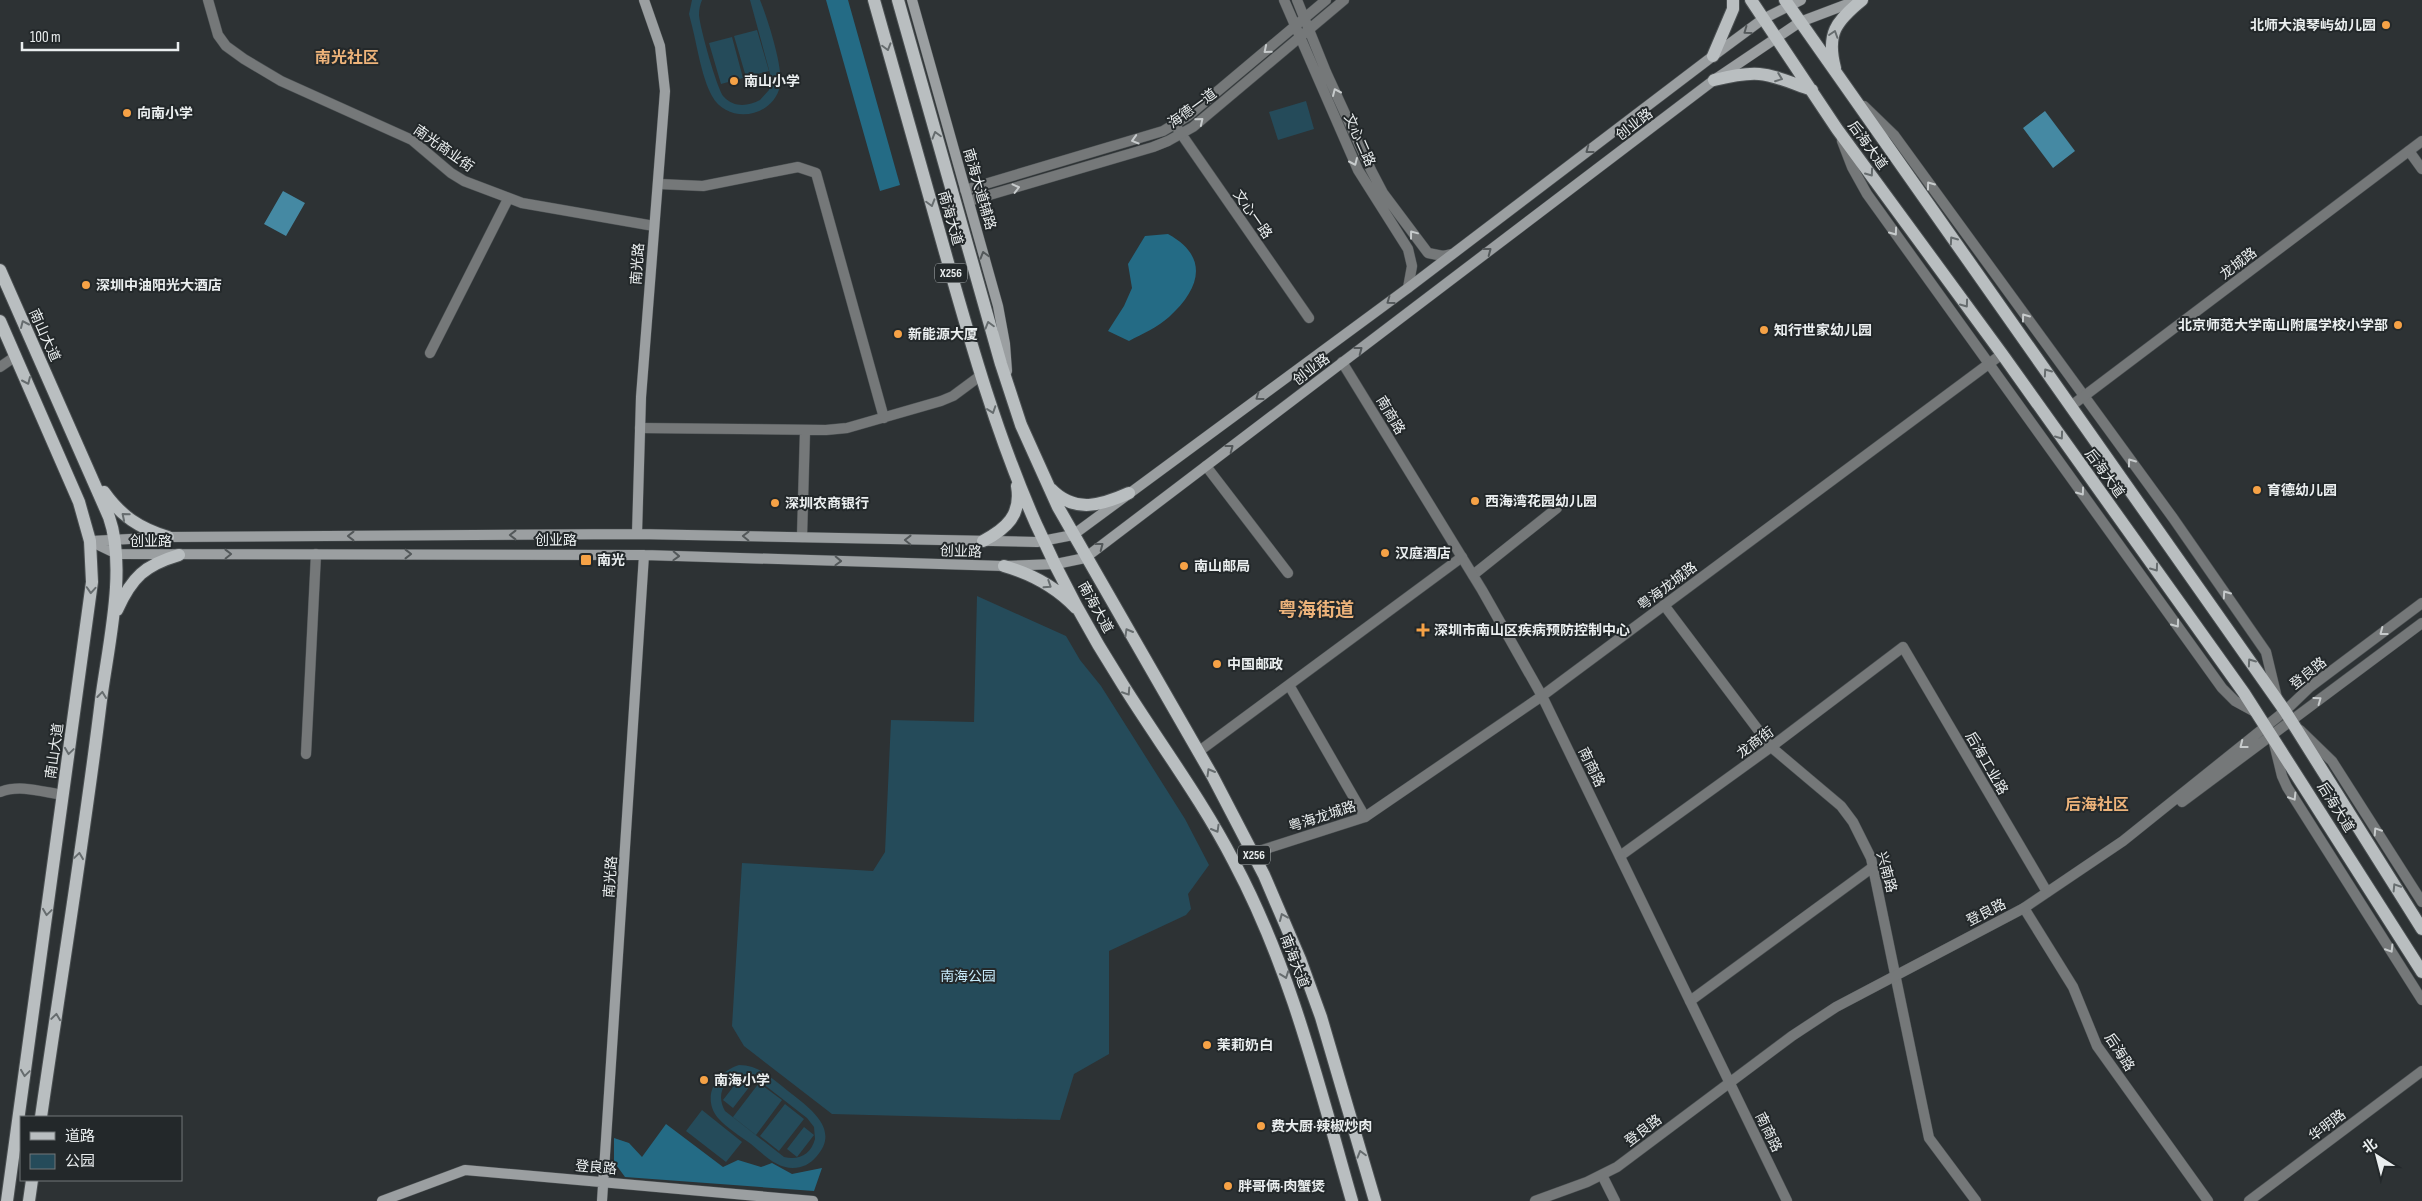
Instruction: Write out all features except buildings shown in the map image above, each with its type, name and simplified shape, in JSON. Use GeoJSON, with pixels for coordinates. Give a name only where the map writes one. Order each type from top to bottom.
{"type":"FeatureCollection","features":[{"type":"Feature","properties":{"kind":"main road","name":"南光路"},"geometry":{"type":"LineString","coordinates":[[637,534],[640,428],[654,226],[665,113],[664,66],[654,26],[644,0]]}},
{"type":"Feature","properties":{"kind":"main road","name":"南海大道"},"geometry":{"type":"LineString","coordinates":[[874,0],[980,376],[1014,471],[1044,540],[1086,620],[1121,682],[1219,834],[1264,922],[1295,1003],[1352,1201]]}},
{"type":"Feature","properties":{"kind":"main road","name":"南海大道"},"geometry":{"type":"LineString","coordinates":[[898,0],[1008,388],[1046,483],[1073,535],[1198,752],[1253,854],[1274,898],[1309,983],[1334,1057],[1375,1201]]}},
{"type":"Feature","properties":{"kind":"main road","name":"南海大道辅路"},"geometry":{"type":"LineString","coordinates":[[912,0],[998,306],[1005,344],[1008,388]]}},
{"type":"Feature","properties":{"kind":"main road"},"geometry":{"type":"LineString","coordinates":[[1713,56],[1733,10],[1733,0]]}},
{"type":"Feature","properties":{"kind":"main road","name":"后海大道"},"geometry":{"type":"LineString","coordinates":[[1751,0],[1838,128],[2002,354],[2258,714],[2422,972]]}},
{"type":"Feature","properties":{"kind":"main road","name":"创业路"},"geometry":{"type":"LineString","coordinates":[[90,542],[115,538],[168,537],[637,534],[983,541],[1044,540],[1073,535],[1408,288],[1786,2],[1801,0]]}},
{"type":"Feature","properties":{"kind":"main road","name":"创业路"},"geometry":{"type":"LineString","coordinates":[[90,542],[117,554],[644,555],[1004,566],[1056,564],[1085,558],[1714,80],[1800,22],[1858,0]]}},
{"type":"Feature","properties":{"kind":"main road"},"geometry":{"type":"LineString","coordinates":[[1838,78],[1831,54],[1832,34],[1845,14],[1862,0]]}},
{"type":"Feature","properties":{"kind":"main road","name":"后海大道"},"geometry":{"type":"LineString","coordinates":[[1786,2],[1848,93],[2291,719],[2422,928]]}},
{"type":"Feature","properties":{"kind":"main road"},"geometry":{"type":"LineString","coordinates":[[1714,80],[1738,74],[1764,73],[1812,90]]}},
{"type":"Feature","properties":{"kind":"main road","name":"南山大道"},"geometry":{"type":"LineString","coordinates":[[0,270],[109,517],[117,554],[112,621],[41,1116]]}},
{"type":"Feature","properties":{"kind":"main road","name":"南山大道"},"geometry":{"type":"LineString","coordinates":[[0,321],[68,475],[84,516],[90,542],[91,600],[7,1201]]}},
{"type":"Feature","properties":{"kind":"main road"},"geometry":{"type":"LineString","coordinates":[[86,464],[110,501],[126,518],[144,529],[168,537]]}},
{"type":"Feature","properties":{"kind":"main road"},"geometry":{"type":"LineString","coordinates":[[983,541],[1003,529],[1014,516],[1018,504],[1014,471]]}},
{"type":"Feature","properties":{"kind":"main road"},"geometry":{"type":"LineString","coordinates":[[1046,483],[1058,496],[1070,503],[1084,506],[1108,503],[1129,494]]}},
{"type":"Feature","properties":{"kind":"main road"},"geometry":{"type":"LineString","coordinates":[[112,621],[124,594],[137,576],[153,564],[180,555]]}},
{"type":"Feature","properties":{"kind":"main road","name":"南光路"},"geometry":{"type":"LineString","coordinates":[[602,1201],[644,555]]}},
{"type":"Feature","properties":{"kind":"main road"},"geometry":{"type":"LineString","coordinates":[[1004,566],[1024,572],[1050,586],[1086,620]]}},
{"type":"Feature","properties":{"kind":"main road","name":"登良路"},"geometry":{"type":"LineString","coordinates":[[382,1201],[465,1170],[813,1201]]}},
{"type":"Feature","properties":{"kind":"main road"},"geometry":{"type":"LineString","coordinates":[[29,1201],[32,1181]]}},
{"type":"Feature","properties":{"kind":"street","name":"南光商业街"},"geometry":{"type":"LineString","coordinates":[[208,0],[218,35],[226,46],[244,59],[281,81],[412,140],[451,173],[508,199],[654,226]]}},
{"type":"Feature","properties":{"kind":"street","name":"文心二路"},"geometry":{"type":"LineString","coordinates":[[1284,0],[1358,170],[1408,249],[1412,266],[1408,288]]}},
{"type":"Feature","properties":{"kind":"street","name":"文心二路"},"geometry":{"type":"LineString","coordinates":[[1297,0],[1370,170],[1383,193],[1428,252],[1443,256],[1452,254]]}},
{"type":"Feature","properties":{"kind":"street","name":"海德一道"},"geometry":{"type":"LineString","coordinates":[[966,190],[1150,136],[1175,125],[1326,0]]}},
{"type":"Feature","properties":{"kind":"street","name":"海德一道"},"geometry":{"type":"LineString","coordinates":[[969,201],[1153,147],[1181,135],[1344,0]]}},
{"type":"Feature","properties":{"kind":"street"},"geometry":{"type":"LineString","coordinates":[[1848,93],[1894,135],[2083,398],[2173,518],[2266,652],[2277,699]]}},
{"type":"Feature","properties":{"kind":"street","name":"文心一路"},"geometry":{"type":"LineString","coordinates":[[1175,125],[1309,318]]}},
{"type":"Feature","properties":{"kind":"street"},"geometry":{"type":"LineString","coordinates":[[1838,128],[1852,167],[1867,194],[2222,688],[2235,701],[2258,714]]}},
{"type":"Feature","properties":{"kind":"street","name":"龙城路"},"geometry":{"type":"LineString","coordinates":[[2071,406],[2422,141]]}},
{"type":"Feature","properties":{"kind":"street"},"geometry":{"type":"LineString","coordinates":[[2409,151],[2422,169]]}},
{"type":"Feature","properties":{"kind":"street"},"geometry":{"type":"LineString","coordinates":[[659,184],[703,186],[798,166],[816,173],[884,418]]}},
{"type":"Feature","properties":{"kind":"street"},"geometry":{"type":"LineString","coordinates":[[430,353],[508,199]]}},
{"type":"Feature","properties":{"kind":"street","name":"粤海龙城路"},"geometry":{"type":"LineString","coordinates":[[1253,854],[1365,817],[1542,696],[2002,354]]}},
{"type":"Feature","properties":{"kind":"street"},"geometry":{"type":"LineString","coordinates":[[0,368],[16,356]]}},
{"type":"Feature","properties":{"kind":"street","name":"南商路"},"geometry":{"type":"LineString","coordinates":[[1342,362],[1473,575],[1542,696],[1787,1201]]}},
{"type":"Feature","properties":{"kind":"street"},"geometry":{"type":"LineString","coordinates":[[640,428],[805,431],[847,428],[930,405],[953,396],[980,376]]}},
{"type":"Feature","properties":{"kind":"street"},"geometry":{"type":"LineString","coordinates":[[802,537],[805,431]]}},
{"type":"Feature","properties":{"kind":"street"},"geometry":{"type":"LineString","coordinates":[[1206,466],[1288,573]]}},
{"type":"Feature","properties":{"kind":"street"},"geometry":{"type":"LineString","coordinates":[[1473,575],[1557,508]]}},
{"type":"Feature","properties":{"kind":"street"},"geometry":{"type":"LineString","coordinates":[[306,754],[316,554]]}},
{"type":"Feature","properties":{"kind":"street"},"geometry":{"type":"LineString","coordinates":[[1198,752],[1462,557]]}},
{"type":"Feature","properties":{"kind":"street","name":"登良路"},"geometry":{"type":"LineString","coordinates":[[1535,1201],[1602,1175],[1617,1167],[1729,1082],[1792,1036],[1836,1007],[2024,908],[2123,841],[2269,730],[2291,719],[2310,687],[2422,603]]}},
{"type":"Feature","properties":{"kind":"street","name":"兴南路"},"geometry":{"type":"LineString","coordinates":[[1664,605],[1771,747],[1840,806],[1863,841],[1873,867],[1929,1138],[1976,1201]]}},
{"type":"Feature","properties":{"kind":"street"},"geometry":{"type":"LineString","coordinates":[[2422,623],[2291,719],[2332,761],[2422,902]]}},
{"type":"Feature","properties":{"kind":"street","name":"龙商街"},"geometry":{"type":"LineString","coordinates":[[1620,856],[1771,747],[1903,648]]}},
{"type":"Feature","properties":{"kind":"street","name":"后海工业路"},"geometry":{"type":"LineString","coordinates":[[1903,648],[2047,892]]}},
{"type":"Feature","properties":{"kind":"street"},"geometry":{"type":"LineString","coordinates":[[1289,685],[1365,817]]}},
{"type":"Feature","properties":{"kind":"street"},"geometry":{"type":"LineString","coordinates":[[2269,730],[2287,788],[2422,1000]]}},
{"type":"Feature","properties":{"kind":"street"},"geometry":{"type":"LineString","coordinates":[[0,792],[13,788],[23,788],[63,795]]}},
{"type":"Feature","properties":{"kind":"street"},"geometry":{"type":"LineString","coordinates":[[1690,1001],[1873,867]]}},
{"type":"Feature","properties":{"kind":"street","name":"后海路"},"geometry":{"type":"LineString","coordinates":[[2024,908],[2073,987],[2097,1046],[2208,1201]]}},
{"type":"Feature","properties":{"kind":"street","name":"华明路"},"geometry":{"type":"LineString","coordinates":[[2249,1201],[2422,1071]]}},
{"type":"Feature","properties":{"kind":"street"},"geometry":{"type":"LineString","coordinates":[[1602,1175],[1615,1201]]}},
{"type":"Feature","properties":{"kind":"green space"},"geometry":{"type":"Polygon","coordinates":[[[692,0],[702,0],[699,11],[700,22],[709,58],[721,92],[728,101],[742,105],[760,100],[769,90],[771,77],[750,0],[760,0],[774,43],[781,78],[776,97],[769,105],[760,111],[739,114],[728,111],[719,105],[712,96],[702,70],[689,14],[692,0]]]}},
{"type":"Feature","properties":{"kind":"green space"},"geometry":{"type":"Polygon","coordinates":[[[757,30],[769,71],[746,77],[734,36],[757,30]]]}},
{"type":"Feature","properties":{"kind":"green space"},"geometry":{"type":"Polygon","coordinates":[[[732,37],[743,78],[721,84],[709,43],[732,37]]]}},
{"type":"Feature","properties":{"kind":"green space"},"geometry":{"type":"Polygon","coordinates":[[[1306,101],[1314,129],[1278,140],[1269,112],[1306,101]]]}},
{"type":"Feature","properties":{"kind":"green space","name":"南海公园"},"geometry":{"type":"Polygon","coordinates":[[[977,596],[1066,636],[1080,660],[1101,686],[1185,819],[1209,865],[1188,894],[1191,909],[1186,915],[1109,951],[1109,1054],[1074,1074],[1060,1120],[832,1114],[744,1046],[732,1026],[742,863],[873,871],[885,852],[891,720],[974,722],[977,596]]]}},
{"type":"Feature","properties":{"kind":"green space"},"geometry":{"type":"Polygon","coordinates":[[[739,1065],[759,1070],[777,1082],[813,1112],[824,1128],[825,1137],[823,1147],[814,1159],[800,1167],[781,1166],[729,1129],[718,1118],[713,1110],[711,1094],[718,1079],[731,1068],[739,1065]],[[740,1075],[725,1084],[721,1099],[725,1111],[784,1157],[795,1158],[804,1155],[811,1149],[815,1139],[814,1127],[807,1118],[757,1079],[740,1075]]]}},
{"type":"Feature","properties":{"kind":"green space"},"geometry":{"type":"Polygon","coordinates":[[[740,1078],[750,1086],[733,1108],[723,1100],[740,1078]]]}},
{"type":"Feature","properties":{"kind":"green space"},"geometry":{"type":"Polygon","coordinates":[[[759,1083],[782,1100],[756,1135],[733,1117],[759,1083]]]}},
{"type":"Feature","properties":{"kind":"green space"},"geometry":{"type":"Polygon","coordinates":[[[785,1104],[804,1119],[779,1151],[760,1136],[785,1104]]]}},
{"type":"Feature","properties":{"kind":"green space"},"geometry":{"type":"Polygon","coordinates":[[[702,1110],[742,1142],[726,1162],[686,1131],[702,1110]]]}},
{"type":"Feature","properties":{"kind":"green space"},"geometry":{"type":"Polygon","coordinates":[[[804,1127],[814,1135],[797,1157],[787,1149],[804,1127]]]}},
{"type":"Feature","properties":{"kind":"shaded area"},"geometry":{"type":"Polygon","coordinates":[[[826,0],[848,0],[900,185],[880,191],[826,0]]]}},
{"type":"Feature","properties":{"kind":"shaded area"},"geometry":{"type":"Polygon","coordinates":[[[2045,111],[2075,151],[2053,168],[2023,128],[2045,111]]]}},
{"type":"Feature","properties":{"kind":"shaded area"},"geometry":{"type":"Polygon","coordinates":[[[283,191],[305,203],[286,236],[264,224],[283,191]]]}},
{"type":"Feature","properties":{"kind":"shaded area"},"geometry":{"type":"Polygon","coordinates":[[[1168,234],[1181,243],[1190,253],[1195,263],[1196,274],[1188,295],[1165,321],[1129,341],[1108,331],[1124,306],[1132,288],[1128,264],[1145,236],[1168,234]]]}},
{"type":"Feature","properties":{"kind":"shaded area"},"geometry":{"type":"Polygon","coordinates":[[[666,1124],[723,1167],[738,1160],[761,1167],[772,1163],[792,1174],[822,1168],[814,1191],[625,1177],[614,1162],[614,1138],[629,1143],[642,1157],[666,1124]]]}},
{"type":"Feature","properties":{"kind":"place","name":"北师大浪琴屿幼儿园"},"geometry":{"type":"Point","coordinates":[2386,25]}},
{"type":"Feature","properties":{"kind":"place","name":"南山小学"},"geometry":{"type":"Point","coordinates":[734,81]}},
{"type":"Feature","properties":{"kind":"place","name":"向南小学"},"geometry":{"type":"Point","coordinates":[127,113]}},
{"type":"Feature","properties":{"kind":"place","name":"深圳中油阳光大酒店"},"geometry":{"type":"Point","coordinates":[86,285]}},
{"type":"Feature","properties":{"kind":"place","name":"北京师范大学南山附属学校小学部"},"geometry":{"type":"Point","coordinates":[2398,325]}},
{"type":"Feature","properties":{"kind":"place","name":"知行世家幼儿园"},"geometry":{"type":"Point","coordinates":[1764,330]}},
{"type":"Feature","properties":{"kind":"place","name":"新能源大厦"},"geometry":{"type":"Point","coordinates":[898,334]}},
{"type":"Feature","properties":{"kind":"place","name":"育德幼儿园"},"geometry":{"type":"Point","coordinates":[2257,490]}},
{"type":"Feature","properties":{"kind":"place","name":"西海湾花园幼儿园"},"geometry":{"type":"Point","coordinates":[1475,501]}},
{"type":"Feature","properties":{"kind":"place","name":"深圳农商银行"},"geometry":{"type":"Point","coordinates":[775,503]}},
{"type":"Feature","properties":{"kind":"place","name":"汉庭酒店"},"geometry":{"type":"Point","coordinates":[1385,553]}},
{"type":"Feature","properties":{"kind":"place","name":"南光"},"geometry":{"type":"Point","coordinates":[586,560]}},
{"type":"Feature","properties":{"kind":"place","name":"南山邮局"},"geometry":{"type":"Point","coordinates":[1184,566]}},
{"type":"Feature","properties":{"kind":"place","name":"深圳市南山区疾病预防控制中心"},"geometry":{"type":"Point","coordinates":[1423,630]}},
{"type":"Feature","properties":{"kind":"place","name":"中国邮政"},"geometry":{"type":"Point","coordinates":[1217,664]}},
{"type":"Feature","properties":{"kind":"place","name":"茉莉奶白"},"geometry":{"type":"Point","coordinates":[1207,1045]}},
{"type":"Feature","properties":{"kind":"place","name":"南海小学"},"geometry":{"type":"Point","coordinates":[704,1080]}},
{"type":"Feature","properties":{"kind":"place","name":"费大厨·辣椒炒肉"},"geometry":{"type":"Point","coordinates":[1261,1126]}},
{"type":"Feature","properties":{"kind":"place","name":"胖哥俩·肉蟹煲"},"geometry":{"type":"Point","coordinates":[1228,1186]}},
{"type":"Feature","properties":{"kind":"district","name":"南光社区"},"geometry":{"type":"Point","coordinates":[347,57]}},
{"type":"Feature","properties":{"kind":"district","name":"粤海街道"},"geometry":{"type":"Point","coordinates":[1316,609]}},
{"type":"Feature","properties":{"kind":"district","name":"后海社区"},"geometry":{"type":"Point","coordinates":[2097,804]}}]}
